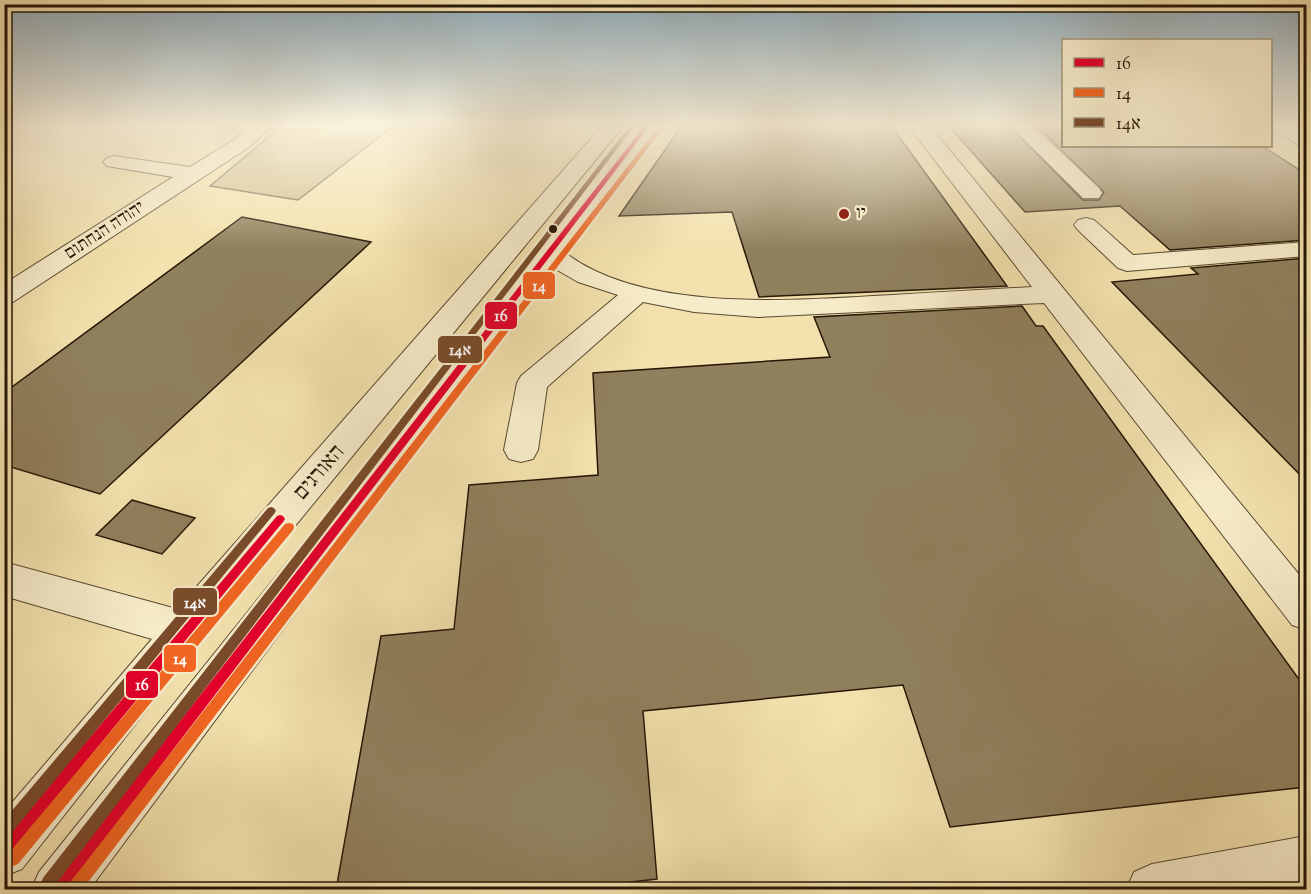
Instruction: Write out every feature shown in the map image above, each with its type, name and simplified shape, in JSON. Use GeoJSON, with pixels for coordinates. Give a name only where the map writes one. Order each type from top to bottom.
{"type":"FeatureCollection","features":[{"type":"Feature","properties":{"kind":"street"},"geometry":{"type":"LineString","coordinates":[[138,166],[193,174]]}},
{"type":"Feature","properties":{"kind":"street","name":"יהודה הנחתום"},"geometry":{"type":"LineString","coordinates":[[8,290],[206,166]]}},
{"type":"Feature","properties":{"kind":"street","name":"האורגים"},"geometry":{"type":"LineString","coordinates":[[4,851],[185,630],[580,166]]}},
{"type":"Feature","properties":{"kind":"street","name":"האורגים"},"geometry":{"type":"LineString","coordinates":[[57,890],[618,166]]}},
{"type":"Feature","properties":{"kind":"street"},"geometry":{"type":"LineString","coordinates":[[950,166],[1306,612]]}},
{"type":"Feature","properties":{"kind":"street"},"geometry":{"type":"LineString","coordinates":[[1063,166],[1091,193]]}},
{"type":"Feature","properties":{"kind":"street"},"geometry":{"type":"LineString","coordinates":[[1086,225],[1127,263],[1306,249]]}},
{"type":"Feature","properties":{"kind":"street"},"geometry":{"type":"LineString","coordinates":[[551,254],[563,265],[587,278],[637,292],[725,309],[773,310],[1054,294]]}},
{"type":"Feature","properties":{"kind":"street"},"geometry":{"type":"LineString","coordinates":[[523,288],[555,280],[587,278]]}},
{"type":"Feature","properties":{"kind":"street"},"geometry":{"type":"LineString","coordinates":[[521,450],[532,383],[637,292]]}},
{"type":"Feature","properties":{"kind":"street"},"geometry":{"type":"LineString","coordinates":[[4,579],[185,630]]}},
{"type":"Feature","properties":{"kind":"street"},"geometry":{"type":"LineString","coordinates":[[1152,890],[1306,861]]}},
{"type":"Feature","properties":{"kind":"shaded area"},"geometry":{"type":"Polygon","coordinates":[[[234,166],[342,166],[298,200],[210,186],[234,166]]]}},
{"type":"Feature","properties":{"kind":"building","name":"יו"},"geometry":{"type":"Polygon","coordinates":[[[654,166],[920,166],[1007,286],[759,297],[732,212],[619,216],[654,166]]]}},
{"type":"Feature","properties":{"kind":"building"},"geometry":{"type":"Polygon","coordinates":[[[984,166],[1049,166],[1083,200],[1099,200],[1104,192],[1077,166],[1293,166],[1306,174],[1306,240],[1170,250],[1120,206],[1025,212],[984,166]]]}},
{"type":"Feature","properties":{"kind":"building"},"geometry":{"type":"Polygon","coordinates":[[[242,217],[371,242],[100,494],[4,465],[4,393],[242,217]]]}},
{"type":"Feature","properties":{"kind":"building"},"geometry":{"type":"Polygon","coordinates":[[[1306,258],[1306,481],[1112,282],[1198,274],[1191,268],[1306,258]]]}},
{"type":"Feature","properties":{"kind":"building"},"geometry":{"type":"Polygon","coordinates":[[[1022,306],[1036,326],[1043,326],[1306,689],[1306,787],[950,827],[903,685],[643,711],[657,879],[562,890],[336,890],[381,636],[454,629],[469,485],[598,475],[593,373],[830,357],[814,317],[1022,306]]]}},
{"type":"Feature","properties":{"kind":"building"},"geometry":{"type":"Polygon","coordinates":[[[132,500],[195,518],[162,554],[96,535],[132,500]]]}},
{"type":"Feature","properties":{"kind":"transit line","name":"14א"},"geometry":{"type":"LineString","coordinates":[[48,883],[602,166]]}},
{"type":"Feature","properties":{"kind":"transit line","name":"16"},"geometry":{"type":"LineString","coordinates":[[57,890],[617,166]]}},
{"type":"Feature","properties":{"kind":"transit line","name":"14"},"geometry":{"type":"LineString","coordinates":[[73,890],[631,166]]}},
{"type":"Feature","properties":{"kind":"transit line","name":"14א"},"geometry":{"type":"LineString","coordinates":[[4,831],[271,511]]}},
{"type":"Feature","properties":{"kind":"transit line","name":"16"},"geometry":{"type":"LineString","coordinates":[[4,850],[280,519]]}},
{"type":"Feature","properties":{"kind":"transit line","name":"14"},"geometry":{"type":"LineString","coordinates":[[13,859],[289,527]]}},
{"type":"Feature","properties":{"kind":"place","name":"יו"},"geometry":{"type":"Point","coordinates":[844,214]}}]}
